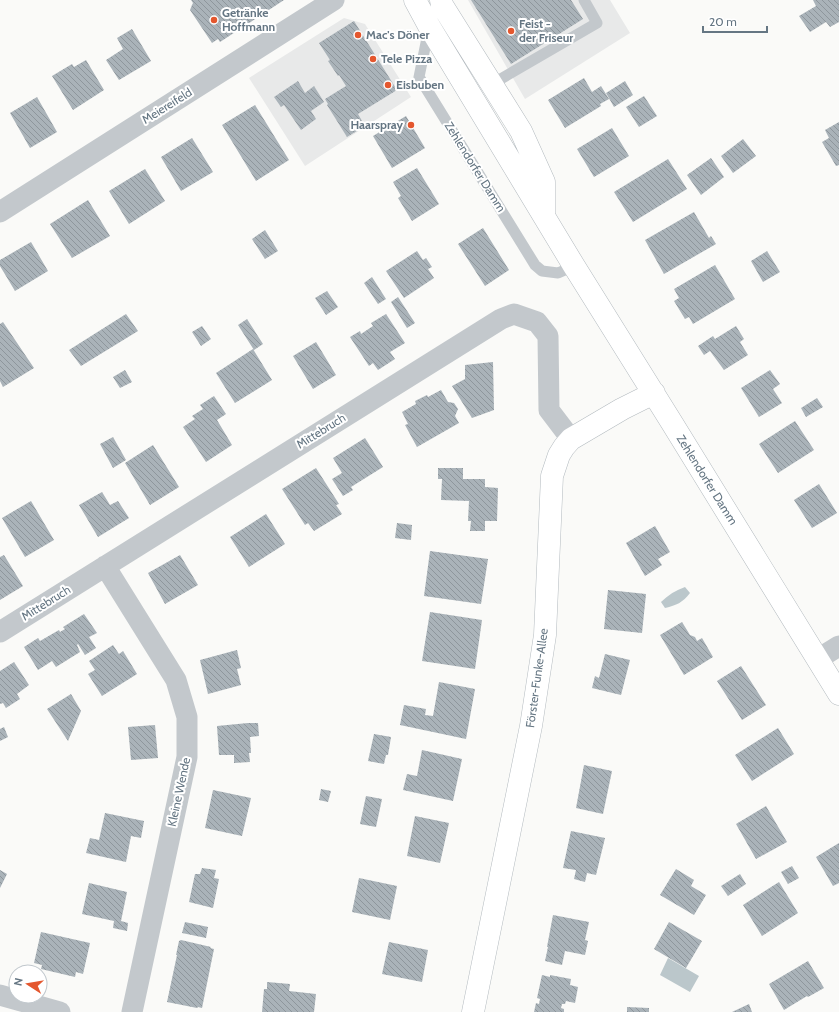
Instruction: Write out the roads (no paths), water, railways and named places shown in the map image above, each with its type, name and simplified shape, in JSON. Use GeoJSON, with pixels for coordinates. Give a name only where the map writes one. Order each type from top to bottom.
{"type":"FeatureCollection","features":[{"type":"Feature","properties":{"kind":"street","name":"Meiereifeld"},"geometry":{"type":"LineString","coordinates":[[0,212],[334,0]]}},
{"type":"Feature","properties":{"kind":"street","name":"Zehlendorfer Damm"},"geometry":{"type":"LineString","coordinates":[[415,0],[429,26],[574,266],[654,393],[829,653],[839,694]]}},
{"type":"Feature","properties":{"kind":"street"},"geometry":{"type":"LineString","coordinates":[[441,0],[442,5],[522,131],[544,182],[544,215]]}},
{"type":"Feature","properties":{"kind":"street","name":"Mittebruch"},"geometry":{"type":"LineString","coordinates":[[0,632],[501,319],[514,314],[537,322],[548,336],[549,410],[571,439]]}},
{"type":"Feature","properties":{"kind":"street","name":"Förster-Funke-Allee"},"geometry":{"type":"LineString","coordinates":[[473,1012],[531,726],[545,635],[552,476],[559,455],[571,439],[622,409],[654,393]]}},
{"type":"Feature","properties":{"kind":"street","name":"Kleine Wende"},"geometry":{"type":"LineString","coordinates":[[105,566],[176,680],[187,717],[187,757],[132,1012]]}},
{"type":"Feature","properties":{"kind":"street"},"geometry":{"type":"LineString","coordinates":[[0,995],[60,1012]]}},
{"type":"Feature","properties":{"kind":"lane"},"geometry":{"type":"LineString","coordinates":[[492,84],[597,23],[584,0]]}},
{"type":"Feature","properties":{"kind":"lane","name":"Zehlendorfer Damm"},"geometry":{"type":"LineString","coordinates":[[429,26],[419,77],[535,265],[542,271],[558,273],[574,266]]}},
{"type":"Feature","properties":{"kind":"place","name":"Getränke Hoffmann"},"geometry":{"type":"Point","coordinates":[214,20]}},
{"type":"Feature","properties":{"kind":"place","name":"Feist - der Friseur"},"geometry":{"type":"Point","coordinates":[511,31]}},
{"type":"Feature","properties":{"kind":"place","name":"Mac's Döner"},"geometry":{"type":"Point","coordinates":[358,35]}},
{"type":"Feature","properties":{"kind":"place","name":"Tele Pizza"},"geometry":{"type":"Point","coordinates":[373,59]}},
{"type":"Feature","properties":{"kind":"place","name":"Eisbuben"},"geometry":{"type":"Point","coordinates":[388,85]}},
{"type":"Feature","properties":{"kind":"place","name":"Haarspray"},"geometry":{"type":"Point","coordinates":[411,125]}}]}
